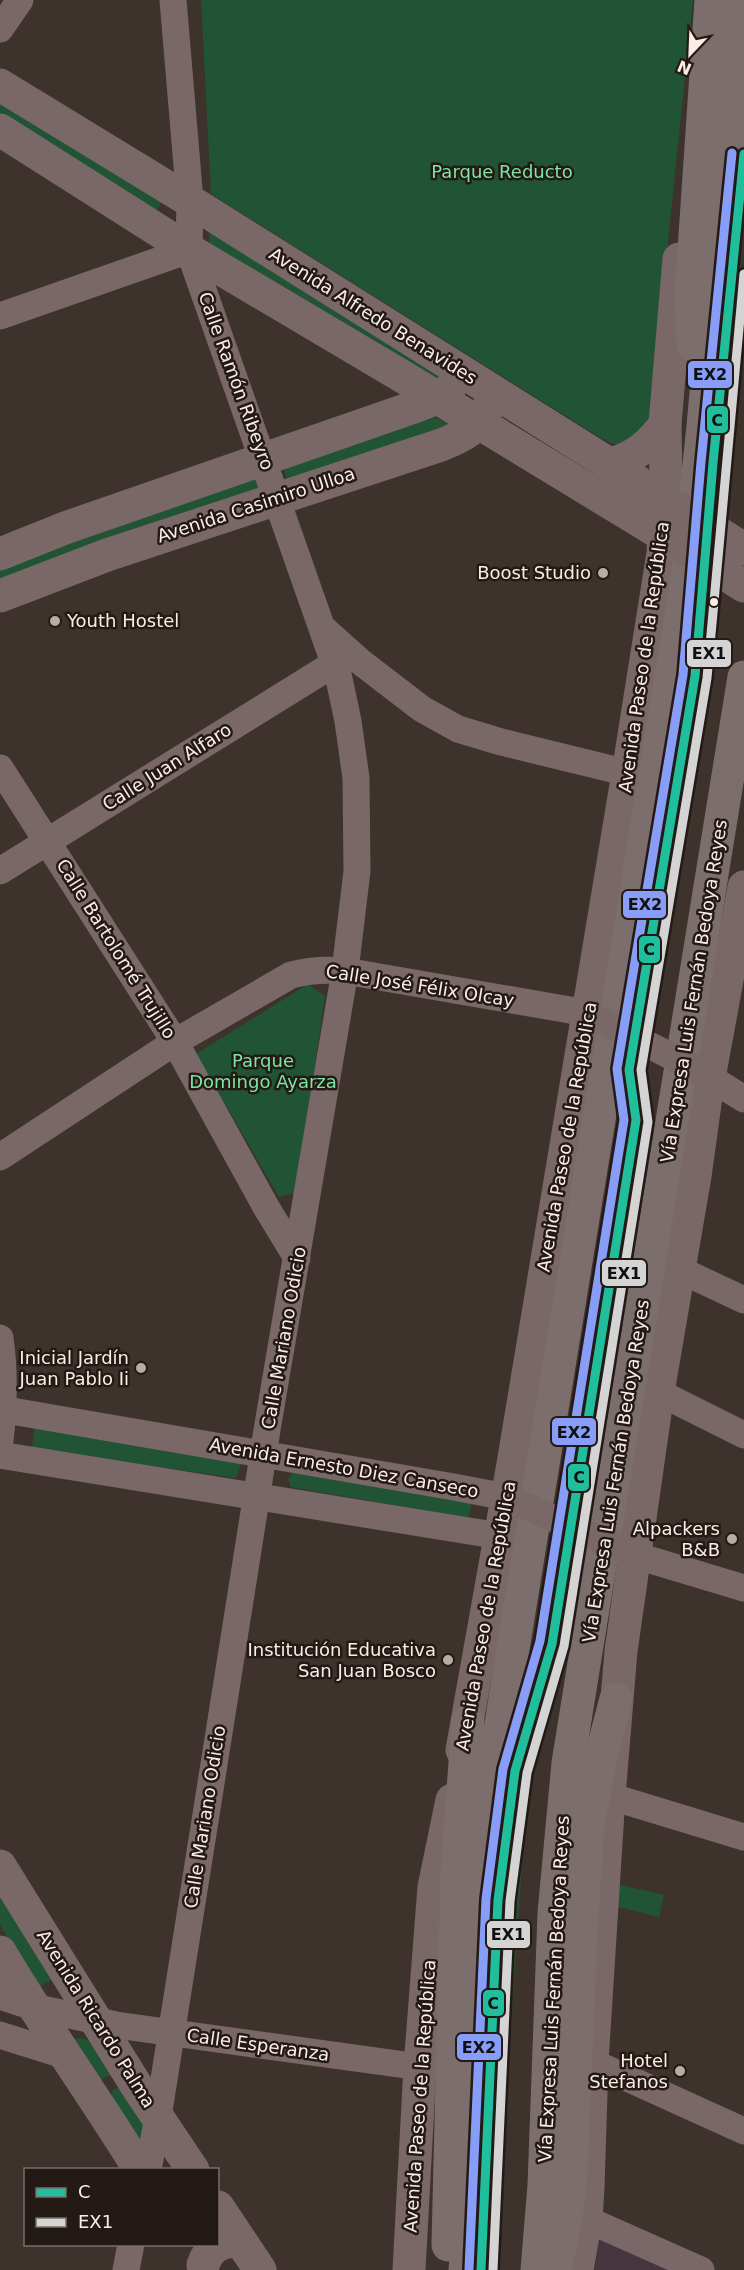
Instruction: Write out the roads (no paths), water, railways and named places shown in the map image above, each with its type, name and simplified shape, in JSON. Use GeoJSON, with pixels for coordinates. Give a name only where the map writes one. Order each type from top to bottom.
{"type":"FeatureCollection","features":[{"type":"Feature","properties":{"kind":"highway"},"geometry":{"type":"LineString","coordinates":[[704,426],[694,355],[691,294],[711,0]]}},
{"type":"Feature","properties":{"kind":"highway"},"geometry":{"type":"LineString","coordinates":[[465,2270],[471,2190],[484,1872],[497,1748],[688,572],[704,426],[742,0]]}},
{"type":"Feature","properties":{"kind":"highway","name":"Vía Expresa Luis Fernán Bedoya Reyes"},"geometry":{"type":"LineString","coordinates":[[537,2270],[544,2186],[554,1913],[568,1763],[744,677]]}},
{"type":"Feature","properties":{"kind":"highway"},"geometry":{"type":"LineString","coordinates":[[555,2270],[567,2211],[571,2174],[581,1932],[588,1826],[601,1756],[616,1699]]}},
{"type":"Feature","properties":{"kind":"highway"},"geometry":{"type":"LineString","coordinates":[[449,2270],[447,2212],[457,1871],[468,1722]]}},
{"type":"Feature","properties":{"kind":"main road","name":"Avenida Paseo de la República"},"geometry":{"type":"LineString","coordinates":[[409,2270],[420,2067],[434,1887],[468,1722],[500,1536],[513,1500],[594,1017],[628,773],[670,540],[673,504],[665,424],[700,0]]}},
{"type":"Feature","properties":{"kind":"main road","name":"Avenida Alfredo Benavides"},"geometry":{"type":"LineString","coordinates":[[0,85],[190,201],[744,549]]}},
{"type":"Feature","properties":{"kind":"main road","name":"Avenida Alfredo Benavides"},"geometry":{"type":"LineString","coordinates":[[0,130],[189,250],[438,398],[744,586]]}},
{"type":"Feature","properties":{"kind":"main road"},"geometry":{"type":"LineString","coordinates":[[0,554],[65,528],[438,398],[468,377]]}},
{"type":"Feature","properties":{"kind":"main road","name":"Avenida Casimiro Ulloa"},"geometry":{"type":"LineString","coordinates":[[0,596],[107,555],[277,497],[441,445],[467,433],[479,423],[496,394]]}},
{"type":"Feature","properties":{"kind":"main road"},"geometry":{"type":"LineString","coordinates":[[610,464],[629,458],[643,449],[665,424]]}},
{"type":"Feature","properties":{"kind":"main road"},"geometry":{"type":"LineString","coordinates":[[576,2270],[586,2219],[592,2062],[609,1796],[629,1552],[695,1176],[704,1073],[744,887]]}},
{"type":"Feature","properties":{"kind":"main road","name":"Avenida Ricardo Palma"},"geometry":{"type":"LineString","coordinates":[[0,1866],[136,2085],[192,2168]]}},
{"type":"Feature","properties":{"kind":"main road"},"geometry":{"type":"LineString","coordinates":[[3,1965],[100,2105],[139,2168]]}},
{"type":"Feature","properties":{"kind":"main road"},"geometry":{"type":"LineString","coordinates":[[100,2105],[99,2094],[110,2081],[126,2079],[136,2085]]}},
{"type":"Feature","properties":{"kind":"main road"},"geometry":{"type":"LineString","coordinates":[[219,2208],[260,2270]]}},
{"type":"Feature","properties":{"kind":"main road"},"geometry":{"type":"LineString","coordinates":[[219,2244],[226,2241],[241,2242]]}},
{"type":"Feature","properties":{"kind":"main road"},"geometry":{"type":"LineString","coordinates":[[200,2260],[216,2246]]}},
{"type":"Feature","properties":{"kind":"street"},"geometry":{"type":"LineString","coordinates":[[0,29],[20,0]]}},
{"type":"Feature","properties":{"kind":"street","name":"Calle Ramón Ribeyro"},"geometry":{"type":"LineString","coordinates":[[173,0],[190,201],[189,250],[324,630],[362,663],[422,709],[458,729],[501,742],[628,773]]}},
{"type":"Feature","properties":{"kind":"street"},"geometry":{"type":"LineString","coordinates":[[0,316],[189,250]]}},
{"type":"Feature","properties":{"kind":"street","name":"Calle Mariano Odicio"},"geometry":{"type":"LineString","coordinates":[[148,2168],[345,971],[357,871],[356,778],[348,721],[335,663],[324,630]]}},
{"type":"Feature","properties":{"kind":"street","name":"Calle Juan Alfaro"},"geometry":{"type":"LineString","coordinates":[[0,871],[335,663]]}},
{"type":"Feature","properties":{"kind":"street","name":"Calle Bartolomé Trujillo"},"geometry":{"type":"LineString","coordinates":[[0,768],[175,1042],[266,1207],[297,1258]]}},
{"type":"Feature","properties":{"kind":"street","name":"Calle José Félix Olcay"},"geometry":{"type":"LineString","coordinates":[[0,1157],[175,1042],[291,975],[325,969],[594,1017],[704,1073],[744,1098]]}},
{"type":"Feature","properties":{"kind":"street"},"geometry":{"type":"LineString","coordinates":[[266,1207],[289,1216],[299,1215],[306,1208]]}},
{"type":"Feature","properties":{"kind":"street"},"geometry":{"type":"LineString","coordinates":[[678,1269],[744,1300]]}},
{"type":"Feature","properties":{"kind":"street"},"geometry":{"type":"LineString","coordinates":[[0,1338],[4,1365],[0,1441]]}},
{"type":"Feature","properties":{"kind":"street"},"geometry":{"type":"LineString","coordinates":[[658,1392],[744,1435]]}},
{"type":"Feature","properties":{"kind":"street","name":"Avenida Ernesto Diez Canseco"},"geometry":{"type":"LineString","coordinates":[[2,1409],[454,1487],[513,1500],[629,1552],[744,1588]]}},
{"type":"Feature","properties":{"kind":"street"},"geometry":{"type":"LineString","coordinates":[[0,1455],[500,1536]]}},
{"type":"Feature","properties":{"kind":"street"},"geometry":{"type":"LineString","coordinates":[[444,1527],[452,1522],[460,1509],[461,1501],[454,1487]]}},
{"type":"Feature","properties":{"kind":"street"},"geometry":{"type":"LineString","coordinates":[[609,1796],[744,1837]]}},
{"type":"Feature","properties":{"kind":"street","name":"Calle Esperanza"},"geometry":{"type":"LineString","coordinates":[[0,1996],[33,2007],[170,2034],[420,2067]]}},
{"type":"Feature","properties":{"kind":"street"},"geometry":{"type":"LineString","coordinates":[[0,2035],[66,2056]]}},
{"type":"Feature","properties":{"kind":"street"},"geometry":{"type":"LineString","coordinates":[[592,2062],[744,2131]]}},
{"type":"Feature","properties":{"kind":"street"},"geometry":{"type":"LineString","coordinates":[[586,2219],[701,2270]]}},
{"type":"Feature","properties":{"kind":"street"},"geometry":{"type":"LineString","coordinates":[[126,2270],[131,2246]]}},
{"type":"Feature","properties":{"kind":"place","name":"Boost Studio"},"geometry":{"type":"Point","coordinates":[603,573]}},
{"type":"Feature","properties":{"kind":"place","name":"Youth Hostel"},"geometry":{"type":"Point","coordinates":[55,621]}},
{"type":"Feature","properties":{"kind":"place","name":"Inicial Jardín Juan Pablo Ii"},"geometry":{"type":"Point","coordinates":[141,1368]}},
{"type":"Feature","properties":{"kind":"place","name":"Alpackers B&B"},"geometry":{"type":"Point","coordinates":[732,1539]}},
{"type":"Feature","properties":{"kind":"place","name":"Institución Educativa San Juan Bosco"},"geometry":{"type":"Point","coordinates":[448,1660]}},
{"type":"Feature","properties":{"kind":"place","name":"Hotel Stefanos"},"geometry":{"type":"Point","coordinates":[680,2071]}},
{"type":"Feature","properties":{"kind":"park label","name":"Parque Reducto"},"geometry":{"type":"Point","coordinates":[502,172]}},
{"type":"Feature","properties":{"kind":"park label","name":"Parque Domingo Ayarza"},"geometry":{"type":"Point","coordinates":[263,1071]}}]}
